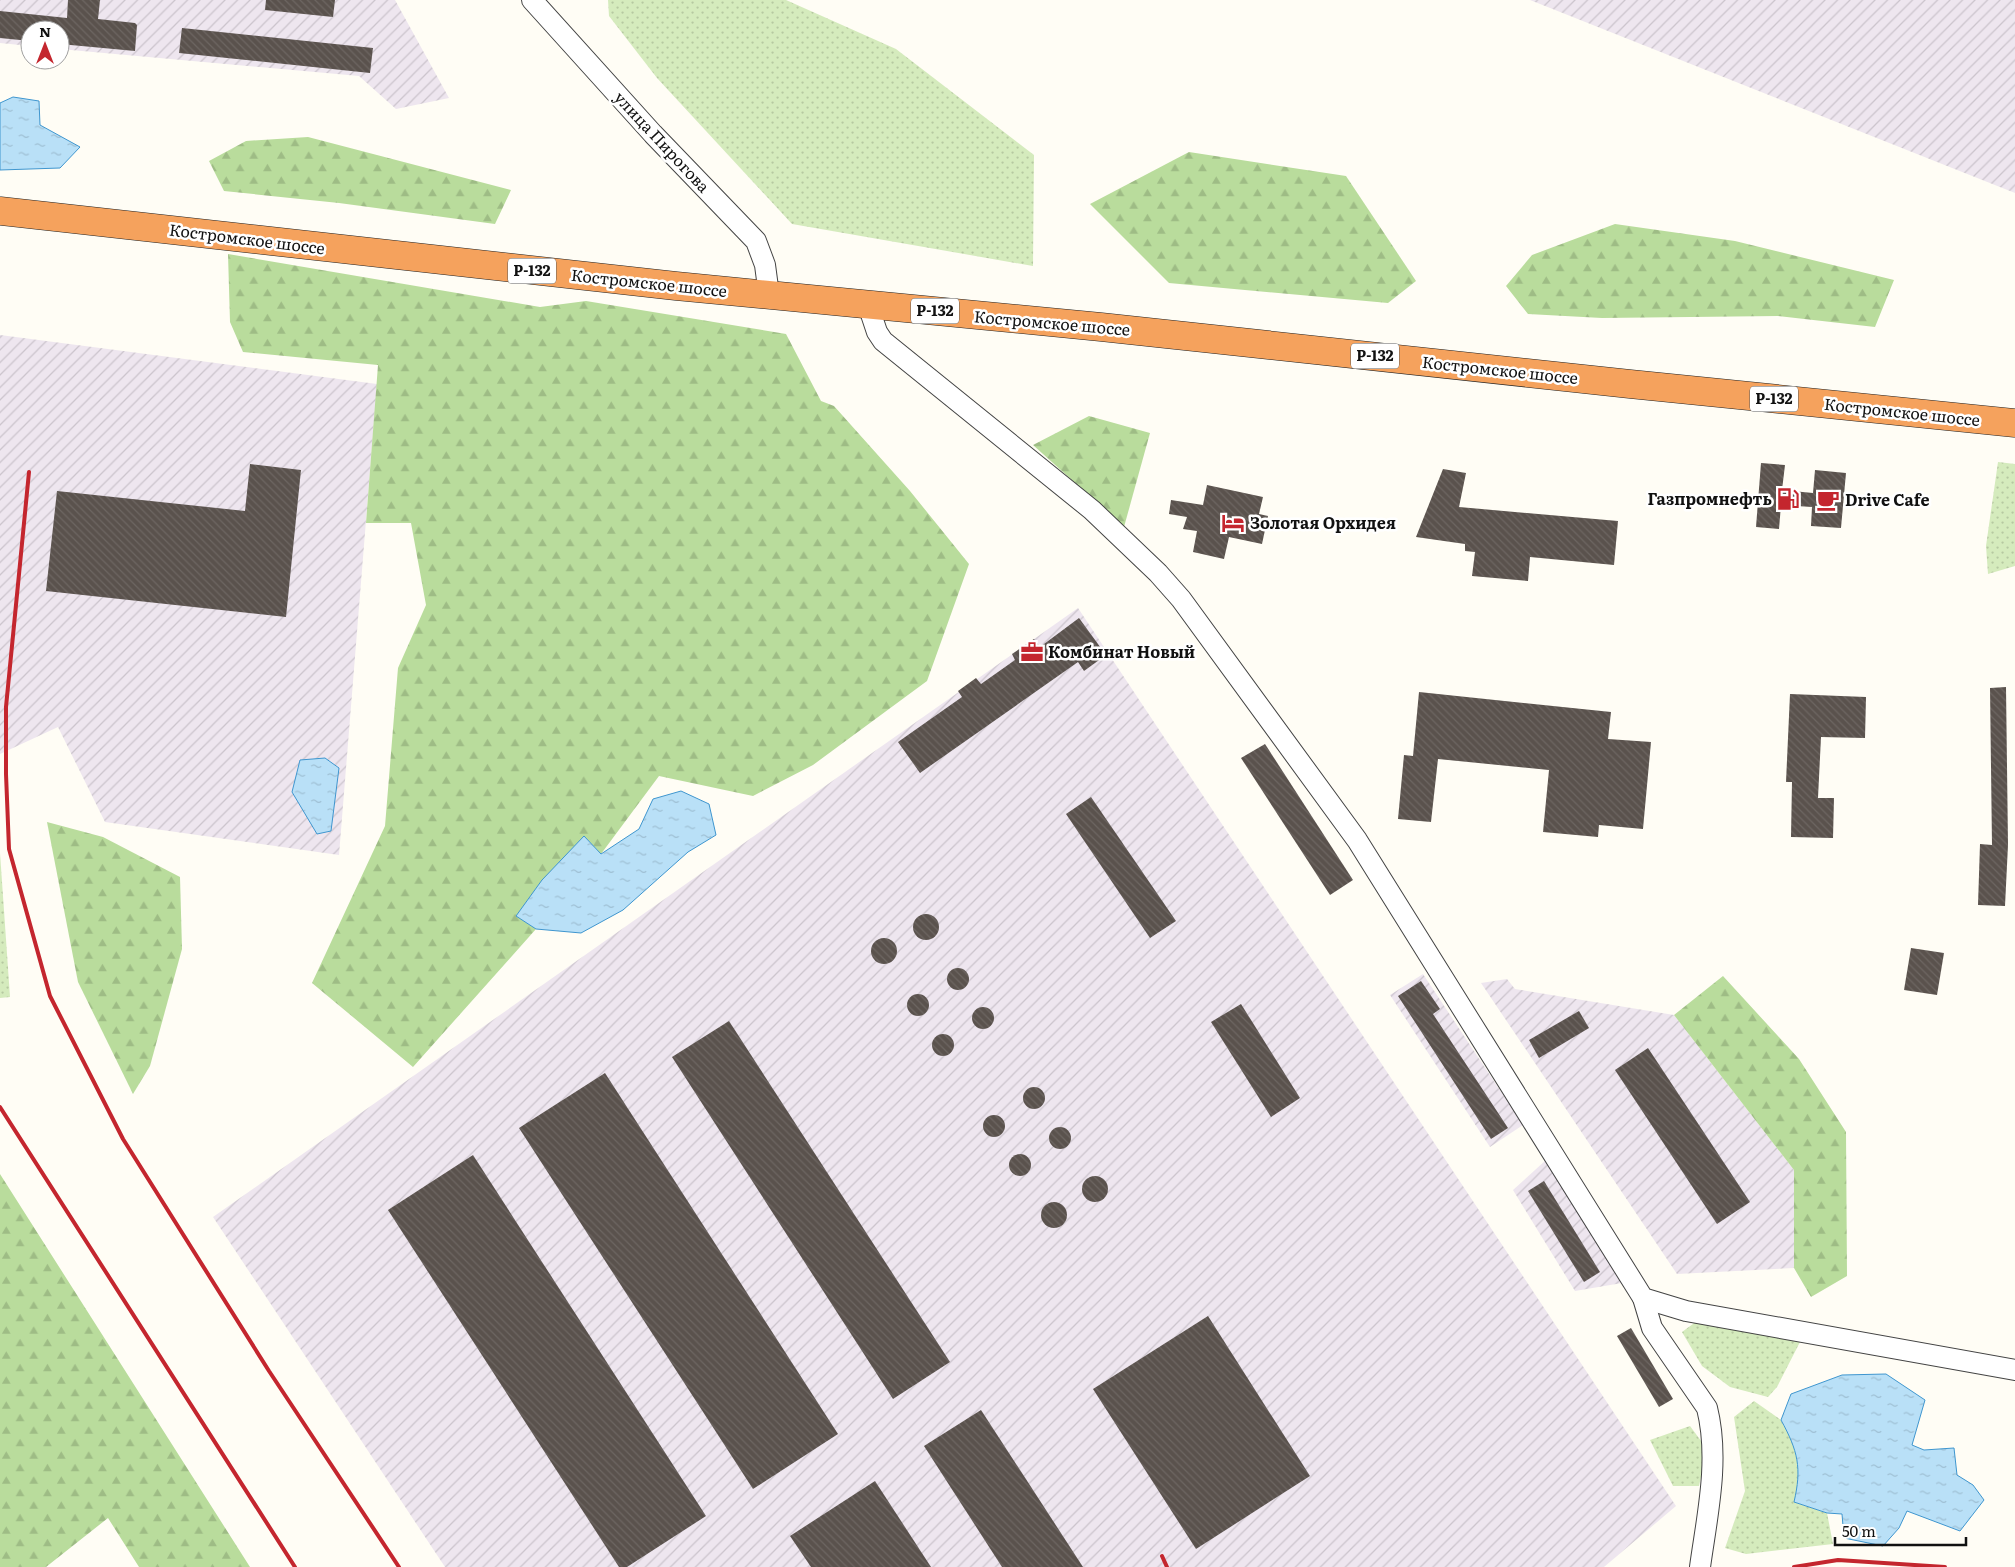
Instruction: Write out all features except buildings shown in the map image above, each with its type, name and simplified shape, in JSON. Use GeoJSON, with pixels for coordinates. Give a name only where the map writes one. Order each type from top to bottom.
{"type":"FeatureCollection","features":[{"type":"Feature","properties":{"kind":"highway","name":"Костромское шоссе"},"geometry":{"type":"LineString","coordinates":[[0,211],[296,245],[769,295],[1121,329],[2015,423]]}},
{"type":"Feature","properties":{"kind":"street","name":"улица Пирогова"},"geometry":{"type":"LineString","coordinates":[[532,0],[653,134],[756,241],[766,265],[769,295]]}},
{"type":"Feature","properties":{"kind":"street"},"geometry":{"type":"LineString","coordinates":[[868,305],[877,332],[894,351],[996,430],[1092,510],[1158,573],[1191,612],[1356,840],[1643,1298],[1652,1328],[1707,1408],[1711,1423],[1712,1479],[1700,1567]]}},
{"type":"Feature","properties":{"kind":"street"},"geometry":{"type":"LineString","coordinates":[[1643,1298],[1686,1311],[2015,1370]]}},
{"type":"Feature","properties":{"kind":"shaded area"},"geometry":{"type":"Polygon","coordinates":[[[0,0],[395,0],[449,98],[396,109],[359,76],[70,50],[70,20],[20,20],[20,45],[0,43],[0,0]]]}},
{"type":"Feature","properties":{"kind":"shaded area"},"geometry":{"type":"Polygon","coordinates":[[[1530,0],[2015,0],[2015,193],[1530,0]]]}},
{"type":"Feature","properties":{"kind":"shaded area"},"geometry":{"type":"Polygon","coordinates":[[[0,335],[377,384],[339,855],[105,822],[58,727],[0,754],[0,335]]]}},
{"type":"Feature","properties":{"kind":"shaded area"},"geometry":{"type":"Polygon","coordinates":[[[1078,608],[1676,1506],[1604,1567],[445,1567],[213,1217],[1078,608]]]}},
{"type":"Feature","properties":{"kind":"shaded area"},"geometry":{"type":"Polygon","coordinates":[[[1423,974],[1523,1125],[1490,1147],[1390,995],[1423,974]]]}},
{"type":"Feature","properties":{"kind":"shaded area"},"geometry":{"type":"Polygon","coordinates":[[[1507,979],[1515,989],[1674,1015],[1794,1170],[1794,1268],[1677,1274],[1481,983],[1507,979]]]}},
{"type":"Feature","properties":{"kind":"shaded area"},"geometry":{"type":"Polygon","coordinates":[[[1546,1160],[1622,1283],[1575,1291],[1513,1190],[1546,1160]]]}},
{"type":"Feature","properties":{"kind":"green space"},"geometry":{"type":"Polygon","coordinates":[[[608,0],[786,0],[896,49],[1034,155],[1033,266],[792,224],[657,78],[609,16],[608,0]]]}},
{"type":"Feature","properties":{"kind":"green space"},"geometry":{"type":"Polygon","coordinates":[[[308,137],[511,190],[495,224],[339,203],[224,191],[209,161],[246,141],[308,137]]]}},
{"type":"Feature","properties":{"kind":"green space"},"geometry":{"type":"Polygon","coordinates":[[[1189,152],[1346,176],[1416,281],[1388,303],[1169,283],[1090,204],[1189,152]]]}},
{"type":"Feature","properties":{"kind":"green space"},"geometry":{"type":"Polygon","coordinates":[[[1615,224],[1735,241],[1894,280],[1875,327],[1778,316],[1602,318],[1528,314],[1506,286],[1532,255],[1615,224]]]}},
{"type":"Feature","properties":{"kind":"green space"},"geometry":{"type":"Polygon","coordinates":[[[228,254],[540,307],[586,301],[786,334],[821,401],[834,406],[910,491],[969,564],[927,681],[813,765],[753,796],[659,776],[601,854],[584,836],[517,916],[536,929],[413,1067],[312,983],[385,826],[398,668],[426,605],[411,523],[366,523],[378,365],[243,352],[230,322],[228,254]]]}},
{"type":"Feature","properties":{"kind":"green space"},"geometry":{"type":"Polygon","coordinates":[[[1089,416],[1150,433],[1124,527],[1033,445],[1089,416]]]}},
{"type":"Feature","properties":{"kind":"green space"},"geometry":{"type":"Polygon","coordinates":[[[1998,462],[2015,464],[2015,566],[1988,574],[1986,546],[1998,462]]]}},
{"type":"Feature","properties":{"kind":"green space"},"geometry":{"type":"Polygon","coordinates":[[[47,822],[103,837],[180,877],[182,949],[150,1066],[133,1094],[78,982],[47,822]]]}},
{"type":"Feature","properties":{"kind":"green space"},"geometry":{"type":"Polygon","coordinates":[[[0,853],[10,997],[0,998],[0,853]]]}},
{"type":"Feature","properties":{"kind":"green space"},"geometry":{"type":"Polygon","coordinates":[[[1723,976],[1799,1059],[1846,1132],[1847,1276],[1811,1297],[1794,1268],[1794,1170],[1674,1015],[1723,976]]]}},
{"type":"Feature","properties":{"kind":"green space"},"geometry":{"type":"Polygon","coordinates":[[[0,1174],[250,1567],[139,1567],[108,1518],[46,1567],[0,1567],[0,1174]]]}},
{"type":"Feature","properties":{"kind":"green space"},"geometry":{"type":"Polygon","coordinates":[[[1697,1321],[1800,1342],[1777,1387],[1768,1397],[1730,1387],[1702,1366],[1682,1332],[1697,1321]]]}},
{"type":"Feature","properties":{"kind":"green space"},"geometry":{"type":"Polygon","coordinates":[[[1754,1401],[1781,1420],[1794,1444],[1800,1478],[1794,1502],[1827,1513],[1833,1544],[1746,1554],[1725,1548],[1745,1491],[1734,1417],[1754,1401]]]}},
{"type":"Feature","properties":{"kind":"green space"},"geometry":{"type":"Polygon","coordinates":[[[1690,1426],[1707,1449],[1699,1486],[1673,1486],[1650,1440],[1690,1426]]]}},
{"type":"Feature","properties":{"kind":"water"},"geometry":{"type":"Polygon","coordinates":[[[13,97],[39,101],[40,125],[80,147],[60,168],[0,170],[0,103],[13,97]]]}},
{"type":"Feature","properties":{"kind":"water"},"geometry":{"type":"Polygon","coordinates":[[[325,758],[339,768],[331,831],[317,834],[292,792],[300,760],[325,758]]]}},
{"type":"Feature","properties":{"kind":"water"},"geometry":{"type":"Polygon","coordinates":[[[681,791],[709,804],[716,835],[688,852],[623,910],[581,933],[536,929],[516,916],[542,880],[584,836],[601,854],[639,829],[653,799],[681,791]]]}},
{"type":"Feature","properties":{"kind":"water"},"geometry":{"type":"Polygon","coordinates":[[[1886,1374],[1925,1400],[1912,1445],[1924,1450],[1954,1448],[1957,1475],[1973,1485],[1984,1500],[1960,1531],[1907,1511],[1899,1528],[1883,1546],[1844,1538],[1842,1514],[1827,1513],[1794,1502],[1798,1479],[1797,1460],[1781,1420],[1791,1394],[1842,1375],[1886,1374]]]}},
{"type":"Feature","properties":{"kind":"railway"},"geometry":{"type":"LineString","coordinates":[[29,472],[6,707],[9,849],[50,996],[123,1139],[269,1371],[399,1567]]}},
{"type":"Feature","properties":{"kind":"railway"},"geometry":{"type":"LineString","coordinates":[[0,1107],[295,1567]]}},
{"type":"Feature","properties":{"kind":"railway"},"geometry":{"type":"LineString","coordinates":[[1162,1556],[1167,1567]]}},
{"type":"Feature","properties":{"kind":"railway"},"geometry":{"type":"LineString","coordinates":[[1794,1567],[1838,1560],[1945,1567]]}},
{"type":"Feature","properties":{"kind":"place","name":"Газпромнефть"},"geometry":{"type":"Point","coordinates":[1788,499]}},
{"type":"Feature","properties":{"kind":"place","name":"Drive Cafe"},"geometry":{"type":"Point","coordinates":[1828,500]}},
{"type":"Feature","properties":{"kind":"place","name":"Золотая Орхидея"},"geometry":{"type":"Point","coordinates":[1233,523]}},
{"type":"Feature","properties":{"kind":"place","name":"Комбинат Новый"},"geometry":{"type":"Point","coordinates":[1032,652]}}]}
